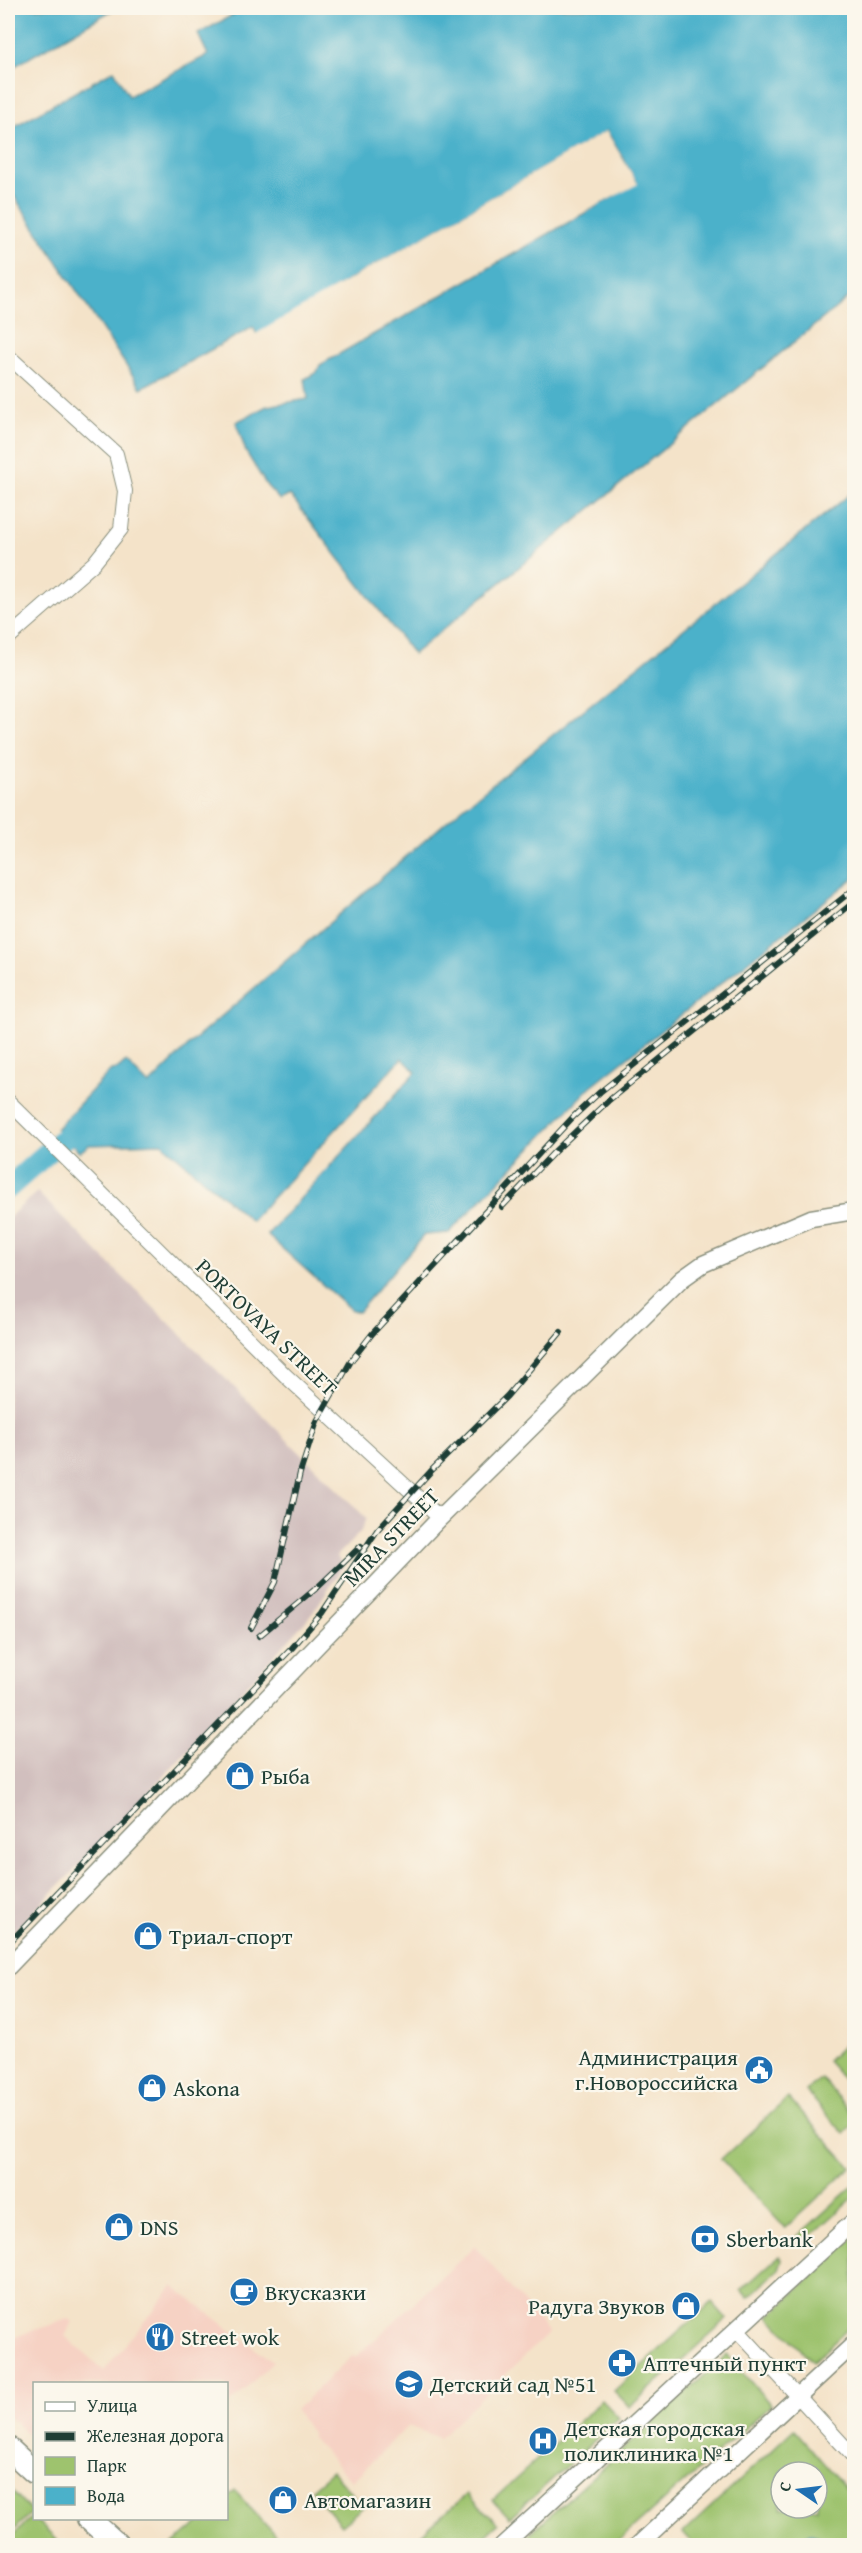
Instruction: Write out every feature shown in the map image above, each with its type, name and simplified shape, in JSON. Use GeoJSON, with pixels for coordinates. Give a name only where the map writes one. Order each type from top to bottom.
{"type":"FeatureCollection","features":[{"type":"Feature","properties":{"kind":"highway"},"geometry":{"type":"LineString","coordinates":[[8,2448],[33,2471]]}},
{"type":"Feature","properties":{"kind":"highway"},"geometry":{"type":"LineString","coordinates":[[90,2520],[117,2545]]}},
{"type":"Feature","properties":{"kind":"street"},"geometry":{"type":"LineString","coordinates":[[8,356],[117,454],[125,491],[121,529],[101,554],[8,638]]}},
{"type":"Feature","properties":{"kind":"street","name":"PORTOVAYA STREET"},"geometry":{"type":"LineString","coordinates":[[8,1101],[71,1161],[214,1306],[440,1518]]}},
{"type":"Feature","properties":{"kind":"street","name":"MIRA STREET"},"geometry":{"type":"LineString","coordinates":[[8,1967],[440,1518],[682,1279],[703,1264],[811,1218],[855,1211]]}},
{"type":"Feature","properties":{"kind":"street"},"geometry":{"type":"LineString","coordinates":[[502,2546],[855,2221]]}},
{"type":"Feature","properties":{"kind":"street"},"geometry":{"type":"LineString","coordinates":[[737,2331],[855,2457]]}},
{"type":"Feature","properties":{"kind":"street"},"geometry":{"type":"LineString","coordinates":[[637,2546],[855,2344]]}},
{"type":"Feature","properties":{"kind":"shaded area"},"geometry":{"type":"Polygon","coordinates":[[[37,1192],[366,1518],[361,1531],[337,1556],[343,1566],[312,1614],[116,1828],[8,1937],[8,1218],[37,1192]]]}},
{"type":"Feature","properties":{"kind":"shaded area","name":"Детский сад №51"},"geometry":{"type":"Polygon","coordinates":[[[475,2246],[549,2333],[439,2438],[408,2426],[352,2481],[312,2438],[295,2410],[352,2356],[356,2357],[475,2246]]]}},
{"type":"Feature","properties":{"kind":"shaded area"},"geometry":{"type":"Polygon","coordinates":[[[173,2286],[273,2362],[228,2406],[228,2382],[33,2382],[33,2439],[8,2416],[8,2339],[69,2319],[73,2322],[65,2336],[104,2371],[173,2286]]]}},
{"type":"Feature","properties":{"kind":"green space"},"geometry":{"type":"Polygon","coordinates":[[[854,2035],[854,2091],[827,2061],[854,2035]]]}},
{"type":"Feature","properties":{"kind":"green space"},"geometry":{"type":"Polygon","coordinates":[[[821,2078],[854,2116],[854,2124],[844,2134],[806,2091],[821,2078]]]}},
{"type":"Feature","properties":{"kind":"green space"},"geometry":{"type":"Polygon","coordinates":[[[788,2098],[851,2167],[785,2228],[721,2159],[788,2098]]]}},
{"type":"Feature","properties":{"kind":"green space"},"geometry":{"type":"Polygon","coordinates":[[[854,2185],[854,2197],[801,2245],[790,2243],[854,2185]]]}},
{"type":"Feature","properties":{"kind":"green space"},"geometry":{"type":"Polygon","coordinates":[[[854,2237],[854,2323],[813,2362],[769,2316],[854,2237]]]}},
{"type":"Feature","properties":{"kind":"green space"},"geometry":{"type":"Polygon","coordinates":[[[779,2256],[782,2259],[779,2269],[748,2298],[741,2290],[779,2256]]]}},
{"type":"Feature","properties":{"kind":"green space"},"geometry":{"type":"Polygon","coordinates":[[[712,2302],[727,2319],[630,2407],[614,2391],[712,2302]]]}},
{"type":"Feature","properties":{"kind":"green space"},"geometry":{"type":"Polygon","coordinates":[[[727,2355],[771,2405],[614,2545],[517,2545],[727,2355]]]}},
{"type":"Feature","properties":{"kind":"green space"},"geometry":{"type":"Polygon","coordinates":[[[602,2400],[619,2418],[510,2518],[493,2500],[602,2400]]]}},
{"type":"Feature","properties":{"kind":"green space"},"geometry":{"type":"Polygon","coordinates":[[[794,2429],[821,2460],[769,2460],[769,2520],[829,2520],[829,2469],[854,2498],[854,2545],[694,2545],[683,2533],[794,2429]]]}},
{"type":"Feature","properties":{"kind":"green space"},"geometry":{"type":"Polygon","coordinates":[[[332,2471],[363,2507],[341,2525],[311,2489],[332,2471]]]}},
{"type":"Feature","properties":{"kind":"green space"},"geometry":{"type":"Polygon","coordinates":[[[8,2486],[32,2512],[8,2535],[8,2486]]]}},
{"type":"Feature","properties":{"kind":"green space"},"geometry":{"type":"Polygon","coordinates":[[[235,2491],[284,2545],[172,2545],[202,2520],[228,2520],[228,2497],[235,2491]]]}},
{"type":"Feature","properties":{"kind":"green space"},"geometry":{"type":"Polygon","coordinates":[[[467,2494],[498,2524],[475,2545],[409,2545],[467,2494]]]}},
{"type":"Feature","properties":{"kind":"green space"},"geometry":{"type":"Polygon","coordinates":[[[33,2516],[33,2520],[36,2520],[61,2545],[8,2545],[8,2541],[33,2516]]]}},
{"type":"Feature","properties":{"kind":"water"},"geometry":{"type":"Polygon","coordinates":[[[8,8],[116,8],[8,70],[8,8]]]}},
{"type":"Feature","properties":{"kind":"water"},"geometry":{"type":"Polygon","coordinates":[[[245,8],[854,8],[854,293],[413,654],[290,495],[280,500],[267,486],[246,452],[236,422],[267,406],[308,399],[305,379],[317,372],[320,365],[637,183],[607,131],[344,283],[259,338],[253,327],[141,388],[8,187],[8,130],[114,70],[129,96],[208,55],[198,34],[245,8]]]}},
{"type":"Feature","properties":{"kind":"water"},"geometry":{"type":"Polygon","coordinates":[[[854,491],[854,878],[590,1087],[449,1233],[424,1235],[358,1312],[350,1309],[267,1235],[416,1072],[402,1058],[251,1221],[162,1143],[89,1145],[80,1152],[56,1129],[111,1070],[118,1069],[126,1062],[149,1085],[193,1041],[454,815],[854,491]]]}},
{"type":"Feature","properties":{"kind":"water"},"geometry":{"type":"Polygon","coordinates":[[[811,2534],[821,2537],[828,2545],[796,2545],[801,2538],[811,2534]]]}},
{"type":"Feature","properties":{"kind":"pier"},"geometry":{"type":"Polygon","coordinates":[[[606,131],[638,184],[547,232],[634,183],[605,135],[346,285],[339,302],[260,341],[256,340],[254,335],[606,131]]]}},
{"type":"Feature","properties":{"kind":"waterway"},"geometry":{"type":"LineString","coordinates":[[8,1188],[64,1138]]}},
{"type":"Feature","properties":{"kind":"railway"},"geometry":{"type":"LineString","coordinates":[[251,1628],[275,1582],[300,1473],[317,1421],[351,1361],[372,1334],[574,1116],[600,1092],[854,889]]}},
{"type":"Feature","properties":{"kind":"railway"},"geometry":{"type":"LineString","coordinates":[[502,1207],[555,1151],[608,1101],[854,902]]}},
{"type":"Feature","properties":{"kind":"railway"},"geometry":{"type":"LineString","coordinates":[[8,1944],[292,1648],[322,1613],[378,1529],[432,1470],[507,1396],[561,1332]]}},
{"type":"Feature","properties":{"kind":"railway"},"geometry":{"type":"LineString","coordinates":[[259,1636],[319,1586],[361,1546]]}},
{"type":"Feature","properties":{"kind":"place","name":"Рыба"},"geometry":{"type":"Point","coordinates":[240,1776]}},
{"type":"Feature","properties":{"kind":"place","name":"Триал-спорт"},"geometry":{"type":"Point","coordinates":[148,1936]}},
{"type":"Feature","properties":{"kind":"place","name":"Администрация г.Новороссийска"},"geometry":{"type":"Point","coordinates":[759,2070]}},
{"type":"Feature","properties":{"kind":"place","name":"Askona"},"geometry":{"type":"Point","coordinates":[152,2088]}},
{"type":"Feature","properties":{"kind":"place","name":"DNS"},"geometry":{"type":"Point","coordinates":[119,2227]}},
{"type":"Feature","properties":{"kind":"place","name":"Sberbank"},"geometry":{"type":"Point","coordinates":[705,2239]}},
{"type":"Feature","properties":{"kind":"place","name":"Вкусказки"},"geometry":{"type":"Point","coordinates":[244,2292]}},
{"type":"Feature","properties":{"kind":"place","name":"Радуга Звуков"},"geometry":{"type":"Point","coordinates":[686,2306]}},
{"type":"Feature","properties":{"kind":"place","name":"Street wok"},"geometry":{"type":"Point","coordinates":[160,2337]}},
{"type":"Feature","properties":{"kind":"place","name":"Аптечный пункт"},"geometry":{"type":"Point","coordinates":[622,2363]}},
{"type":"Feature","properties":{"kind":"place","name":"Детский сад №51"},"geometry":{"type":"Point","coordinates":[409,2384]}},
{"type":"Feature","properties":{"kind":"place","name":"Детская городская поликлиника №1"},"geometry":{"type":"Point","coordinates":[543,2441]}},
{"type":"Feature","properties":{"kind":"place","name":"Автомагазин"},"geometry":{"type":"Point","coordinates":[283,2500]}}]}
